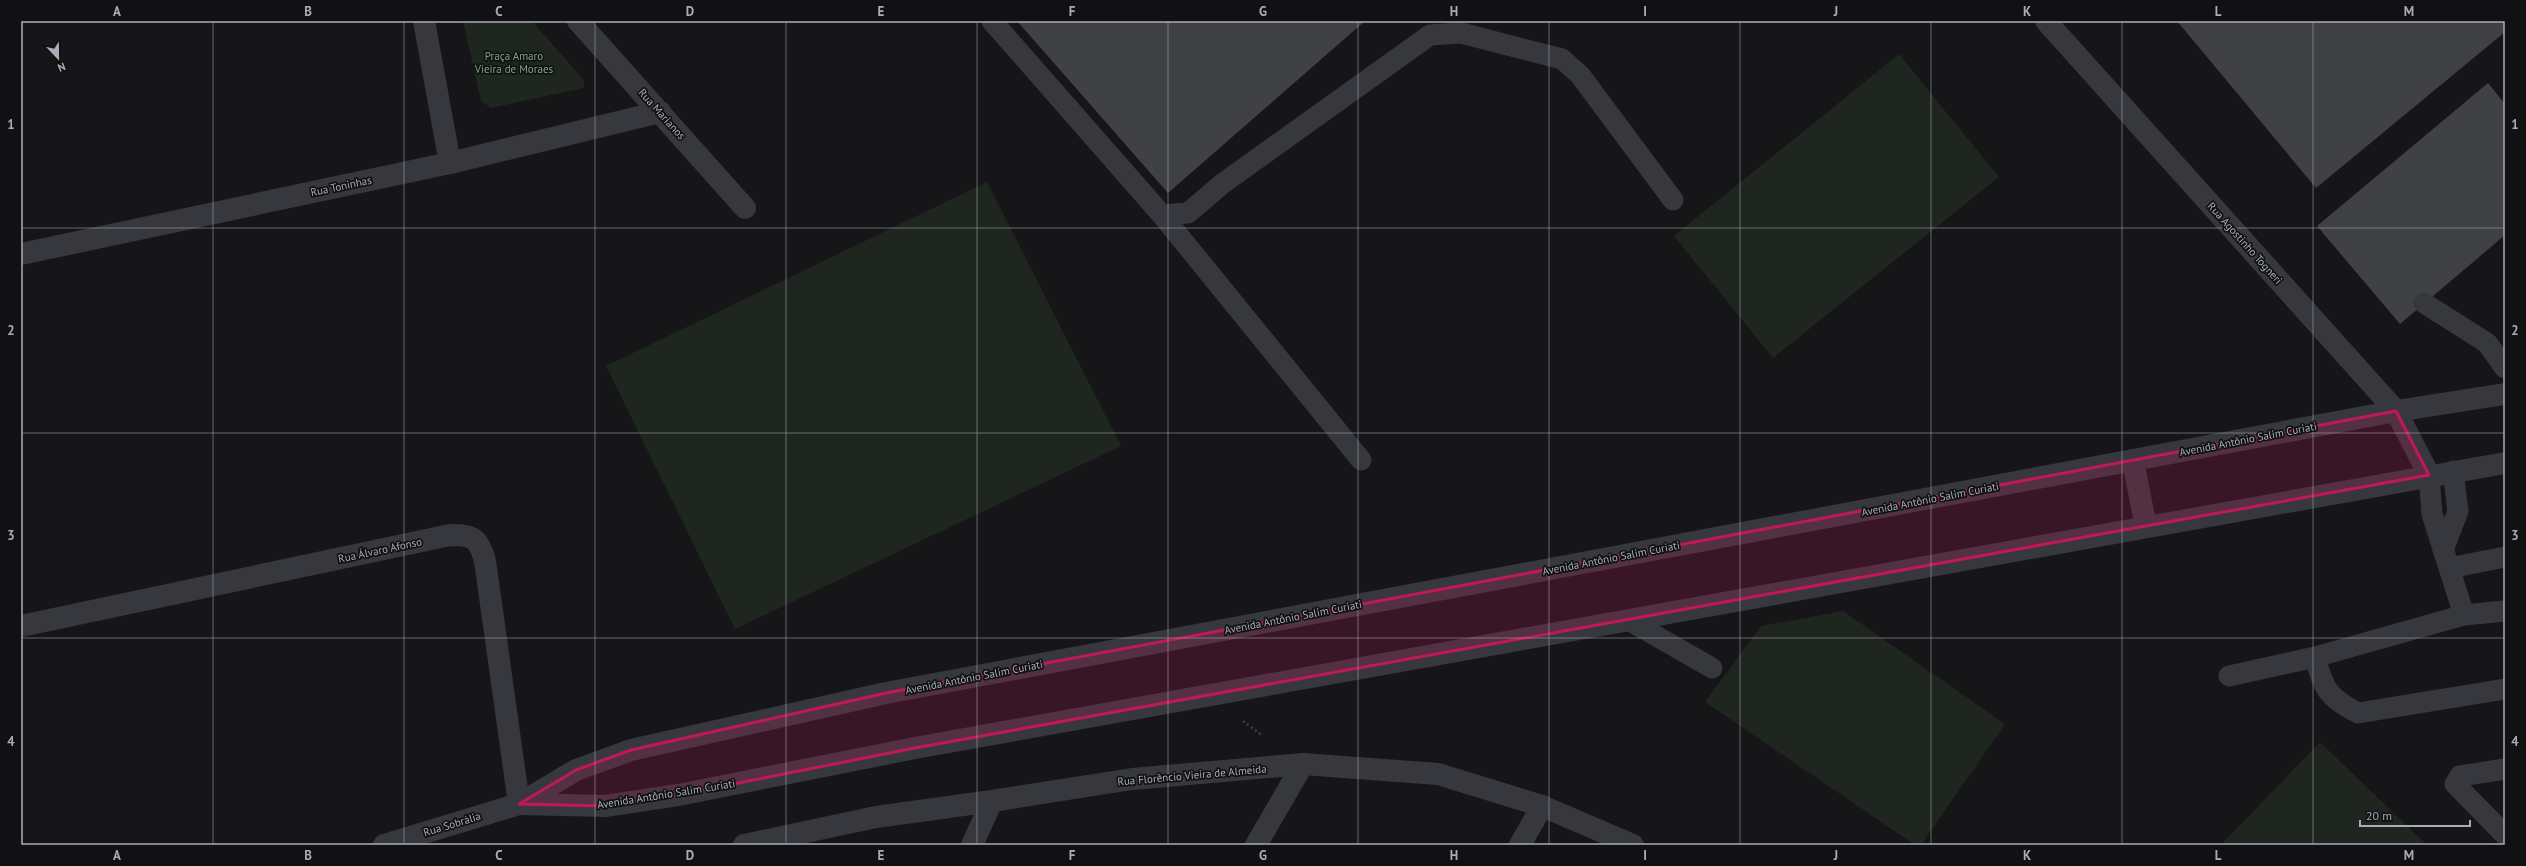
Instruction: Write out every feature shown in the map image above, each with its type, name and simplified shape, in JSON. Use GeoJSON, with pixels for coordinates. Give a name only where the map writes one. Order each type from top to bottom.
{"type":"FeatureCollection","features":[{"type":"Feature","properties":{"kind":"street"},"geometry":{"type":"LineString","coordinates":[[424,21],[450,163]]}},
{"type":"Feature","properties":{"kind":"street","name":"Rua Marianos"},"geometry":{"type":"LineString","coordinates":[[578,21],[745,208]]}},
{"type":"Feature","properties":{"kind":"street","name":"Rua Agostinho Togneri"},"geometry":{"type":"LineString","coordinates":[[2046,21],[2396,411],[2429,475]]}},
{"type":"Feature","properties":{"kind":"street","name":"Rua Toninhas"},"geometry":{"type":"LineString","coordinates":[[21,254],[450,163],[660,112]]}},
{"type":"Feature","properties":{"kind":"street","name":"Avenida Antônio Salim Curiati"},"geometry":{"type":"LineString","coordinates":[[519,804],[576,770],[631,750],[886,693],[2396,411],[2505,394]]}},
{"type":"Feature","properties":{"kind":"street"},"geometry":{"type":"LineString","coordinates":[[2133,460],[2146,527]]}},
{"type":"Feature","properties":{"kind":"street","name":"Avenida Antônio Salim Curiati"},"geometry":{"type":"LineString","coordinates":[[519,804],[605,806],[678,795],[915,748],[1630,621],[2429,475],[2505,463]]}},
{"type":"Feature","properties":{"kind":"street","name":"Rua Álvaro Afonso"},"geometry":{"type":"LineString","coordinates":[[21,626],[450,535],[465,535],[475,539],[482,548],[485,561],[519,804]]}},
{"type":"Feature","properties":{"kind":"street"},"geometry":{"type":"LineString","coordinates":[[1256,845],[1303,764]]}},
{"type":"Feature","properties":{"kind":"street","name":"Rua Florêncio Vieira de Almeida"},"geometry":{"type":"LineString","coordinates":[[744,845],[876,817],[992,801],[1132,779],[1303,764],[1438,774],[1542,806],[1633,845]]}},
{"type":"Feature","properties":{"kind":"street"},"geometry":{"type":"LineString","coordinates":[[972,845],[992,801]]}},
{"type":"Feature","properties":{"kind":"street","name":"Rua Sobrália"},"geometry":{"type":"LineString","coordinates":[[384,845],[519,804]]}},
{"type":"Feature","properties":{"kind":"street"},"geometry":{"type":"LineString","coordinates":[[1520,845],[1542,806]]}},
{"type":"Feature","properties":{"kind":"lane"},"geometry":{"type":"LineString","coordinates":[[992,21],[1162,215],[1361,460]]}},
{"type":"Feature","properties":{"kind":"lane"},"geometry":{"type":"LineString","coordinates":[[1162,215],[1188,213],[1222,184],[1430,35],[1460,33],[1562,59],[1580,75],[1673,200]]}},
{"type":"Feature","properties":{"kind":"lane"},"geometry":{"type":"LineString","coordinates":[[2424,303],[2487,343],[2505,368]]}},
{"type":"Feature","properties":{"kind":"lane"},"geometry":{"type":"LineString","coordinates":[[2446,559],[2458,511],[2453,471]]}},
{"type":"Feature","properties":{"kind":"lane"},"geometry":{"type":"LineString","coordinates":[[2429,475],[2432,514],[2464,615]]}},
{"type":"Feature","properties":{"kind":"lane"},"geometry":{"type":"LineString","coordinates":[[2446,559],[2505,557]]}},
{"type":"Feature","properties":{"kind":"lane"},"geometry":{"type":"LineString","coordinates":[[2229,676],[2315,657],[2464,615],[2505,611]]}},
{"type":"Feature","properties":{"kind":"lane"},"geometry":{"type":"LineString","coordinates":[[1630,621],[1712,668]]}},
{"type":"Feature","properties":{"kind":"lane"},"geometry":{"type":"LineString","coordinates":[[2315,657],[2323,684],[2337,702],[2358,713],[2505,689]]}},
{"type":"Feature","properties":{"kind":"lane"},"geometry":{"type":"LineString","coordinates":[[2505,769],[2460,776],[2455,784],[2505,835]]}},
{"type":"Feature","properties":{"kind":"path"},"geometry":{"type":"LineString","coordinates":[[1212,696],[1265,737]]}},
{"type":"Feature","properties":{"kind":"highlighted area"},"geometry":{"type":"Polygon","coordinates":[[[2396,411],[2429,475],[915,748],[678,795],[605,806],[519,804],[576,770],[631,750],[886,693],[2396,411]]]}},
{"type":"Feature","properties":{"kind":"green space","name":"Praça Amaro Vieira de Moraes"},"geometry":{"type":"Polygon","coordinates":[[[463,21],[532,21],[584,80],[584,88],[491,108],[481,101],[463,21]]]}},
{"type":"Feature","properties":{"kind":"green space"},"geometry":{"type":"Polygon","coordinates":[[[1899,54],[1999,177],[1773,358],[1674,236],[1899,54]]]}},
{"type":"Feature","properties":{"kind":"green space"},"geometry":{"type":"Polygon","coordinates":[[[987,182],[1121,446],[735,629],[606,366],[987,182]]]}},
{"type":"Feature","properties":{"kind":"green space"},"geometry":{"type":"Polygon","coordinates":[[[1843,611],[2005,724],[1921,845],[1915,845],[1705,702],[1761,626],[1843,611]]]}},
{"type":"Feature","properties":{"kind":"green space"},"geometry":{"type":"Polygon","coordinates":[[[2320,742],[2427,845],[2221,845],[2320,742]]]}},
{"type":"Feature","properties":{"kind":"building"},"geometry":{"type":"Polygon","coordinates":[[[1017,21],[1365,21],[1168,193],[1017,21]]]}},
{"type":"Feature","properties":{"kind":"building"},"geometry":{"type":"Polygon","coordinates":[[[2177,21],[2505,21],[2505,32],[2316,188],[2177,21]]]}},
{"type":"Feature","properties":{"kind":"building"},"geometry":{"type":"Polygon","coordinates":[[[2488,83],[2505,104],[2505,235],[2400,324],[2317,226],[2488,83]]]}}]}
